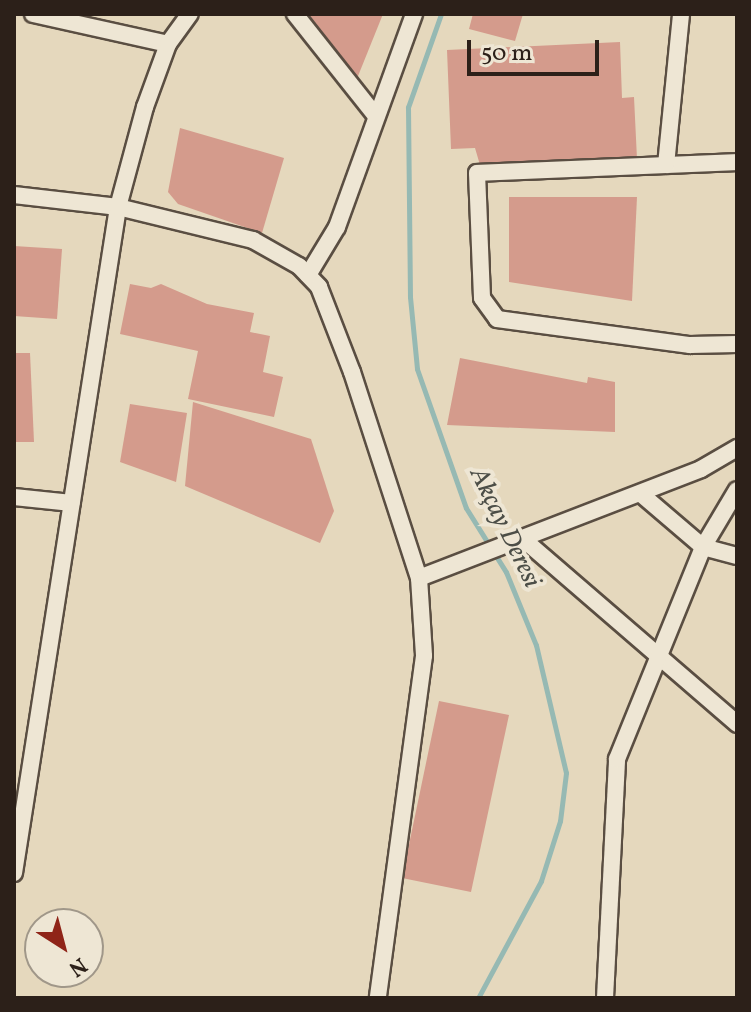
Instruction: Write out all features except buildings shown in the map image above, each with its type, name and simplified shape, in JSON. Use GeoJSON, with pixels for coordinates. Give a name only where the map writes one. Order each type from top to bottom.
{"type":"FeatureCollection","features":[{"type":"Feature","properties":{"kind":"street"},"geometry":{"type":"LineString","coordinates":[[33,14],[60,17],[168,44]]}},
{"type":"Feature","properties":{"kind":"street"},"geometry":{"type":"LineString","coordinates":[[14,873],[118,207],[145,107],[168,44],[190,14]]}},
{"type":"Feature","properties":{"kind":"street"},"geometry":{"type":"LineString","coordinates":[[295,14],[375,115]]}},
{"type":"Feature","properties":{"kind":"street"},"geometry":{"type":"LineString","coordinates":[[308,275],[337,227],[414,14]]}},
{"type":"Feature","properties":{"kind":"street"},"geometry":{"type":"LineString","coordinates":[[666,165],[681,14]]}},
{"type":"Feature","properties":{"kind":"street"},"geometry":{"type":"LineString","coordinates":[[737,162],[477,173],[482,298],[497,319],[690,345],[737,344]]}},
{"type":"Feature","properties":{"kind":"street"},"geometry":{"type":"LineString","coordinates":[[14,195],[118,207],[253,240],[308,275],[319,287],[352,372],[419,578],[424,656],[378,998]]}},
{"type":"Feature","properties":{"kind":"street"},"geometry":{"type":"LineString","coordinates":[[419,578],[641,494],[737,448]]}},
{"type":"Feature","properties":{"kind":"street"},"geometry":{"type":"LineString","coordinates":[[605,998],[617,759],[703,547],[737,490]]}},
{"type":"Feature","properties":{"kind":"street"},"geometry":{"type":"LineString","coordinates":[[641,494],[703,547],[737,556]]}},
{"type":"Feature","properties":{"kind":"street"},"geometry":{"type":"LineString","coordinates":[[14,497],[72,503]]}},
{"type":"Feature","properties":{"kind":"street"},"geometry":{"type":"LineString","coordinates":[[523,539],[737,724]]}},
{"type":"Feature","properties":{"kind":"waterway","name":"Akçay Deresi"},"geometry":{"type":"LineString","coordinates":[[441,14],[408,107],[410,297],[417,369],[466,508],[506,572],[536,645],[566,773],[560,821],[541,881],[478,998]]}}]}
